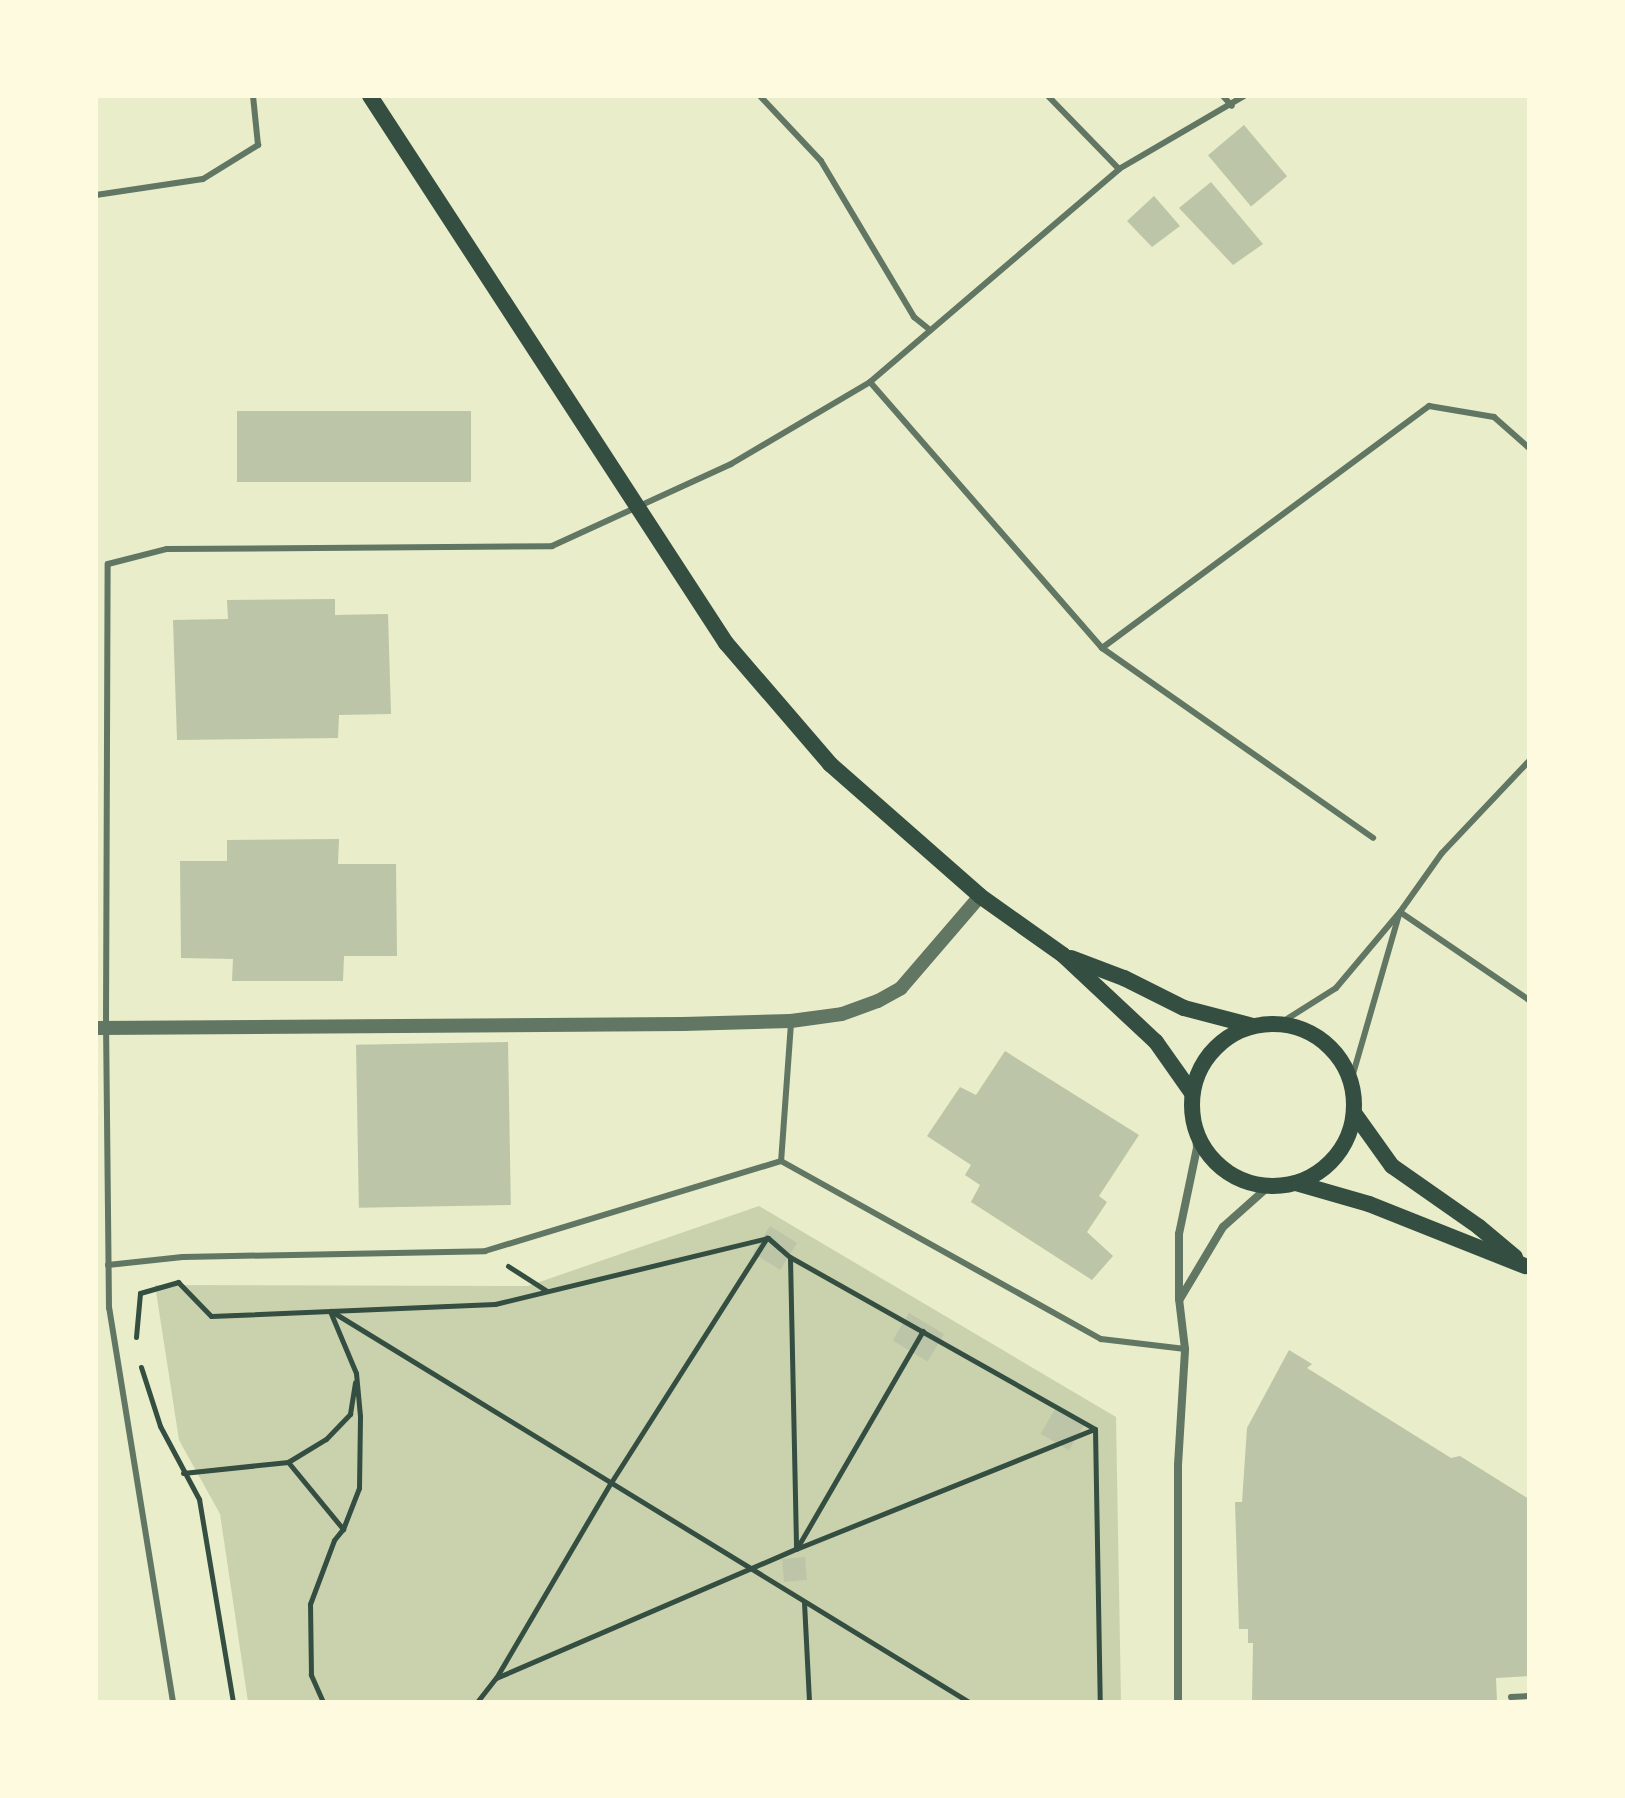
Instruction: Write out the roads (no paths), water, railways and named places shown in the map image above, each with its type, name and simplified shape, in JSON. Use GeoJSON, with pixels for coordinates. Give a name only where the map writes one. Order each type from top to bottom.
{"type":"FeatureCollection","features":[{"type":"Feature","properties":{"kind":"main road"},"geometry":{"type":"LineString","coordinates":[[370,96],[726,643],[830,764],[980,896],[1063,955],[1156,1042],[1192,1093]]}},
{"type":"Feature","properties":{"kind":"main road"},"geometry":{"type":"LineString","coordinates":[[1063,955],[1124,978],[1184,1008],[1253,1026]]}},
{"type":"Feature","properties":{"kind":"main road"},"geometry":{"type":"LineString","coordinates":[[1279,1024],[1303,1029],[1324,1042],[1341,1060],[1351,1081],[1354,1113],[1348,1136],[1336,1157],[1318,1173],[1296,1183],[1269,1186],[1246,1182],[1225,1170],[1208,1154],[1196,1133],[1192,1093],[1199,1070],[1212,1050],[1231,1035],[1253,1026],[1279,1024]]}},
{"type":"Feature","properties":{"kind":"main road"},"geometry":{"type":"LineString","coordinates":[[1354,1113],[1392,1166],[1479,1227],[1527,1267]]}},
{"type":"Feature","properties":{"kind":"main road"},"geometry":{"type":"LineString","coordinates":[[1296,1183],[1369,1204],[1527,1267]]}},
{"type":"Feature","properties":{"kind":"street"},"geometry":{"type":"LineString","coordinates":[[101,1028],[791,1021],[842,1014],[878,1001],[901,988],[980,896]]}},
{"type":"Feature","properties":{"kind":"street"},"geometry":{"type":"LineString","coordinates":[[1178,1702],[1178,1465],[1185,1349],[1179,1299],[1179,1234],[1195,1161],[1196,1133]]}},
{"type":"Feature","properties":{"kind":"street"},"geometry":{"type":"LineString","coordinates":[[1179,1299],[1223,1227],[1269,1186]]}},
{"type":"Feature","properties":{"kind":"lane"},"geometry":{"type":"LineString","coordinates":[[96,195],[203,179],[258,145],[253,96]]}},
{"type":"Feature","properties":{"kind":"lane"},"geometry":{"type":"LineString","coordinates":[[760,96],[821,161],[914,317],[930,330]]}},
{"type":"Feature","properties":{"kind":"lane"},"geometry":{"type":"LineString","coordinates":[[1048,96],[1119,169]]}},
{"type":"Feature","properties":{"kind":"lane"},"geometry":{"type":"LineString","coordinates":[[1223,96],[1232,106]]}},
{"type":"Feature","properties":{"kind":"lane"},"geometry":{"type":"LineString","coordinates":[[173,1702],[109,1308],[101,1028],[108,564],[167,549],[552,546],[582,529],[637,509],[731,464],[870,382],[1119,169],[1232,106],[1244,96]]}},
{"type":"Feature","properties":{"kind":"lane"},"geometry":{"type":"LineString","coordinates":[[870,382],[1102,648],[1373,838]]}},
{"type":"Feature","properties":{"kind":"lane"},"geometry":{"type":"LineString","coordinates":[[1102,648],[1429,406],[1494,417],[1529,448]]}},
{"type":"Feature","properties":{"kind":"lane"},"geometry":{"type":"LineString","coordinates":[[1279,1024],[1336,988],[1400,912],[1442,853],[1529,761]]}},
{"type":"Feature","properties":{"kind":"lane"},"geometry":{"type":"LineString","coordinates":[[1400,912],[1529,1000]]}},
{"type":"Feature","properties":{"kind":"lane"},"geometry":{"type":"LineString","coordinates":[[1351,1081],[1400,912]]}},
{"type":"Feature","properties":{"kind":"lane"},"geometry":{"type":"LineString","coordinates":[[781,1161],[791,1021]]}},
{"type":"Feature","properties":{"kind":"lane"},"geometry":{"type":"LineString","coordinates":[[108,1265],[183,1257],[485,1251],[781,1161],[1101,1339],[1185,1349]]}},
{"type":"Feature","properties":{"kind":"lane"},"geometry":{"type":"LineString","coordinates":[[1511,1697],[1529,1696]]}}]}
